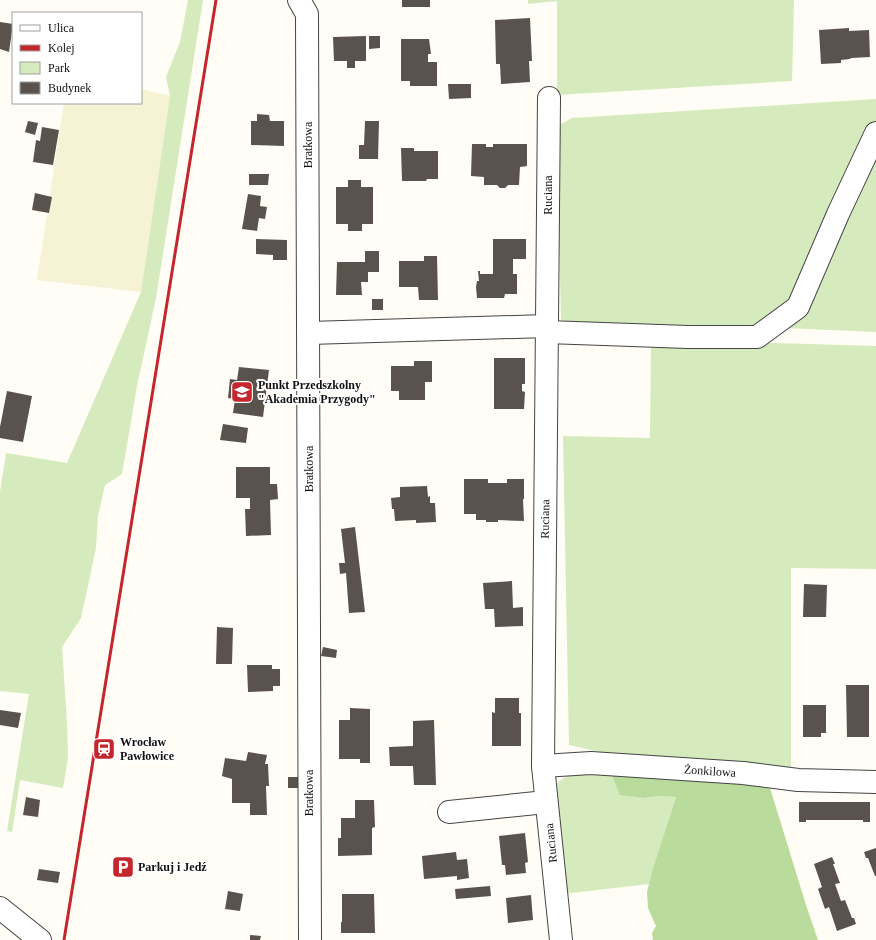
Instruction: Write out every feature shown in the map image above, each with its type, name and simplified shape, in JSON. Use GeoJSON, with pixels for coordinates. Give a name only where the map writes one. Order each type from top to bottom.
{"type":"FeatureCollection","features":[{"type":"Feature","properties":{"kind":"street","name":"Bratkowa"},"geometry":{"type":"LineString","coordinates":[[303,7],[309,333],[310,940]]}},
{"type":"Feature","properties":{"kind":"street","name":"Ruciana"},"geometry":{"type":"LineString","coordinates":[[549,98],[543,766],[561,940]]}},
{"type":"Feature","properties":{"kind":"street"},"geometry":{"type":"LineString","coordinates":[[309,333],[547,329],[688,337],[757,337],[798,307],[838,214],[876,133]]}},
{"type":"Feature","properties":{"kind":"street","name":"Żonkilowa"},"geometry":{"type":"LineString","coordinates":[[543,766],[592,763],[743,773],[798,780],[876,782]]}},
{"type":"Feature","properties":{"kind":"street"},"geometry":{"type":"LineString","coordinates":[[449,812],[546,802]]}},
{"type":"Feature","properties":{"kind":"street"},"geometry":{"type":"LineString","coordinates":[[0,908],[40,940]]}},
{"type":"Feature","properties":{"kind":"shaded area"},"geometry":{"type":"Polygon","coordinates":[[[142,89],[170,96],[141,292],[37,280],[64,104],[142,104],[142,89]]]}},
{"type":"Feature","properties":{"kind":"green space"},"geometry":{"type":"Polygon","coordinates":[[[188,0],[203,0],[156,298],[137,386],[122,474],[105,485],[98,516],[96,548],[81,618],[62,647],[68,757],[63,788],[20,780],[12,832],[7,831],[29,694],[0,691],[0,492],[6,453],[67,463],[141,292],[170,96],[166,77],[180,42],[188,0]]]}},
{"type":"Feature","properties":{"kind":"green space"},"geometry":{"type":"Polygon","coordinates":[[[528,0],[794,0],[792,81],[557,95],[557,1],[528,4],[528,0]]]}},
{"type":"Feature","properties":{"kind":"green space"},"geometry":{"type":"Polygon","coordinates":[[[876,99],[876,332],[740,326],[598,326],[561,320],[557,126],[572,118],[876,99]]]}},
{"type":"Feature","properties":{"kind":"green space"},"geometry":{"type":"Polygon","coordinates":[[[775,343],[876,346],[876,569],[791,568],[791,772],[617,756],[569,745],[563,436],[650,438],[651,344],[775,343]]]}},
{"type":"Feature","properties":{"kind":"green space"},"geometry":{"type":"Polygon","coordinates":[[[611,773],[644,798],[658,796],[676,797],[649,884],[563,894],[553,792],[558,782],[567,776],[611,773]]]}},
{"type":"Feature","properties":{"kind":"green space"},"geometry":{"type":"Polygon","coordinates":[[[611,773],[741,783],[770,788],[818,940],[653,940],[652,933],[656,926],[648,908],[647,892],[652,871],[676,797],[658,796],[644,798],[620,795],[611,773]]]}},
{"type":"Feature","properties":{"kind":"building"},"geometry":{"type":"Polygon","coordinates":[[[402,0],[430,0],[430,7],[402,7],[402,0]]]}},
{"type":"Feature","properties":{"kind":"building"},"geometry":{"type":"Polygon","coordinates":[[[530,18],[532,61],[529,61],[530,82],[501,84],[500,64],[496,64],[495,20],[530,18]]]}},
{"type":"Feature","properties":{"kind":"building"},"geometry":{"type":"Polygon","coordinates":[[[0,22],[12,24],[9,52],[0,49],[0,22]]]}},
{"type":"Feature","properties":{"kind":"building"},"geometry":{"type":"Polygon","coordinates":[[[849,28],[849,31],[869,30],[870,57],[841,60],[841,63],[821,64],[819,30],[849,28]]]}},
{"type":"Feature","properties":{"kind":"building"},"geometry":{"type":"Polygon","coordinates":[[[366,36],[366,61],[355,61],[355,68],[347,68],[347,61],[334,61],[333,37],[366,36]]]}},
{"type":"Feature","properties":{"kind":"building"},"geometry":{"type":"Polygon","coordinates":[[[369,36],[380,36],[380,48],[369,49],[369,36]]]}},
{"type":"Feature","properties":{"kind":"building"},"geometry":{"type":"Polygon","coordinates":[[[401,39],[429,39],[431,54],[428,54],[428,62],[437,62],[437,86],[410,86],[410,81],[401,81],[401,39]]]}},
{"type":"Feature","properties":{"kind":"building"},"geometry":{"type":"Polygon","coordinates":[[[448,84],[471,84],[471,98],[449,99],[448,84]]]}},
{"type":"Feature","properties":{"kind":"building"},"geometry":{"type":"Polygon","coordinates":[[[257,114],[269,115],[270,121],[284,121],[284,146],[251,145],[251,121],[257,121],[257,114]]]}},
{"type":"Feature","properties":{"kind":"building"},"geometry":{"type":"Polygon","coordinates":[[[28,121],[38,123],[35,135],[25,132],[28,121]]]}},
{"type":"Feature","properties":{"kind":"building"},"geometry":{"type":"Polygon","coordinates":[[[365,121],[379,121],[378,159],[359,159],[359,145],[364,145],[365,121]]]}},
{"type":"Feature","properties":{"kind":"building"},"geometry":{"type":"Polygon","coordinates":[[[42,127],[59,130],[53,165],[33,162],[36,140],[40,141],[42,127]]]}},
{"type":"Feature","properties":{"kind":"building"},"geometry":{"type":"Polygon","coordinates":[[[472,144],[486,144],[486,147],[493,147],[493,144],[527,144],[527,166],[520,167],[519,185],[508,185],[505,188],[500,188],[497,185],[484,185],[484,177],[471,176],[472,144]]]}},
{"type":"Feature","properties":{"kind":"building"},"geometry":{"type":"Polygon","coordinates":[[[401,148],[414,148],[414,151],[438,151],[438,179],[427,179],[426,181],[402,181],[401,148]]]}},
{"type":"Feature","properties":{"kind":"building"},"geometry":{"type":"Polygon","coordinates":[[[249,174],[269,174],[268,185],[249,185],[249,174]]]}},
{"type":"Feature","properties":{"kind":"building"},"geometry":{"type":"Polygon","coordinates":[[[348,180],[361,180],[361,187],[373,187],[373,224],[362,224],[362,231],[348,231],[348,224],[336,224],[336,187],[348,187],[348,180]]]}},
{"type":"Feature","properties":{"kind":"building"},"geometry":{"type":"Polygon","coordinates":[[[35,193],[52,197],[49,213],[32,210],[35,193]]]}},
{"type":"Feature","properties":{"kind":"building"},"geometry":{"type":"Polygon","coordinates":[[[248,194],[261,196],[260,206],[267,207],[265,219],[259,218],[257,231],[242,229],[248,194]]]}},
{"type":"Feature","properties":{"kind":"building"},"geometry":{"type":"Polygon","coordinates":[[[256,239],[287,240],[287,260],[273,260],[273,255],[256,254],[256,239]]]}},
{"type":"Feature","properties":{"kind":"building"},"geometry":{"type":"Polygon","coordinates":[[[493,239],[526,239],[526,259],[513,259],[513,274],[517,274],[517,294],[505,294],[504,298],[477,298],[476,287],[477,281],[479,281],[478,271],[480,271],[480,274],[493,274],[493,239]]]}},
{"type":"Feature","properties":{"kind":"building"},"geometry":{"type":"Polygon","coordinates":[[[365,251],[379,251],[379,272],[368,272],[368,282],[361,282],[362,295],[336,295],[337,262],[365,262],[365,251]]]}},
{"type":"Feature","properties":{"kind":"building"},"geometry":{"type":"Polygon","coordinates":[[[424,256],[437,256],[438,300],[419,300],[418,287],[399,287],[399,261],[424,261],[424,256]]]}},
{"type":"Feature","properties":{"kind":"building"},"geometry":{"type":"Polygon","coordinates":[[[372,299],[383,299],[383,310],[372,310],[372,299]]]}},
{"type":"Feature","properties":{"kind":"building"},"geometry":{"type":"Polygon","coordinates":[[[494,358],[525,358],[525,384],[522,384],[522,391],[525,392],[524,409],[494,409],[494,358]]]}},
{"type":"Feature","properties":{"kind":"building"},"geometry":{"type":"Polygon","coordinates":[[[414,361],[432,361],[432,382],[425,382],[425,400],[399,400],[399,391],[391,391],[391,366],[414,366],[414,361]]]}},
{"type":"Feature","properties":{"kind":"building"},"geometry":{"type":"Polygon","coordinates":[[[239,367],[269,370],[263,417],[233,413],[235,399],[228,398],[230,379],[237,380],[239,367]]]}},
{"type":"Feature","properties":{"kind":"building"},"geometry":{"type":"Polygon","coordinates":[[[7,391],[32,396],[23,442],[0,438],[0,427],[7,391]]]}},
{"type":"Feature","properties":{"kind":"building"},"geometry":{"type":"Polygon","coordinates":[[[223,424],[248,428],[246,443],[220,440],[223,424]]]}},
{"type":"Feature","properties":{"kind":"building"},"geometry":{"type":"Polygon","coordinates":[[[236,467],[270,467],[270,484],[277,484],[278,499],[270,500],[271,535],[246,536],[245,509],[250,509],[250,498],[236,498],[236,467]]]}},
{"type":"Feature","properties":{"kind":"building"},"geometry":{"type":"Polygon","coordinates":[[[464,479],[488,479],[488,483],[507,483],[507,479],[524,479],[524,521],[498,520],[498,522],[486,522],[486,520],[476,520],[476,514],[464,514],[464,479]]]}},
{"type":"Feature","properties":{"kind":"building"},"geometry":{"type":"Polygon","coordinates":[[[427,486],[428,497],[430,496],[430,503],[435,503],[436,522],[416,523],[416,520],[395,521],[391,498],[400,497],[400,487],[427,486]]]}},
{"type":"Feature","properties":{"kind":"building"},"geometry":{"type":"Polygon","coordinates":[[[355,527],[365,612],[349,613],[346,573],[340,574],[339,563],[345,563],[341,529],[355,527]]]}},
{"type":"Feature","properties":{"kind":"building"},"geometry":{"type":"Polygon","coordinates":[[[512,581],[513,608],[523,607],[523,626],[495,627],[494,609],[485,609],[483,583],[512,581]]]}},
{"type":"Feature","properties":{"kind":"building"},"geometry":{"type":"Polygon","coordinates":[[[804,584],[827,585],[826,617],[803,617],[804,584]]]}},
{"type":"Feature","properties":{"kind":"building"},"geometry":{"type":"Polygon","coordinates":[[[217,627],[233,628],[232,664],[216,664],[217,627]]]}},
{"type":"Feature","properties":{"kind":"building"},"geometry":{"type":"Polygon","coordinates":[[[323,647],[337,650],[336,658],[321,656],[323,647]]]}},
{"type":"Feature","properties":{"kind":"building"},"geometry":{"type":"Polygon","coordinates":[[[247,665],[272,665],[272,669],[280,669],[280,686],[273,686],[273,691],[248,692],[247,665]]]}},
{"type":"Feature","properties":{"kind":"building"},"geometry":{"type":"Polygon","coordinates":[[[846,685],[869,685],[869,737],[847,737],[846,685]]]}},
{"type":"Feature","properties":{"kind":"building"},"geometry":{"type":"Polygon","coordinates":[[[495,698],[519,698],[519,713],[521,713],[521,746],[492,746],[492,712],[495,713],[495,698]]]}},
{"type":"Feature","properties":{"kind":"building"},"geometry":{"type":"Polygon","coordinates":[[[803,705],[826,705],[826,733],[821,733],[821,737],[803,737],[803,705]]]}},
{"type":"Feature","properties":{"kind":"building"},"geometry":{"type":"Polygon","coordinates":[[[350,708],[370,709],[370,763],[360,763],[360,759],[339,759],[339,720],[350,720],[350,708]]]}},
{"type":"Feature","properties":{"kind":"building"},"geometry":{"type":"Polygon","coordinates":[[[0,710],[21,713],[18,728],[0,725],[0,710]]]}},
{"type":"Feature","properties":{"kind":"building"},"geometry":{"type":"Polygon","coordinates":[[[434,720],[436,785],[414,785],[413,766],[390,766],[389,747],[413,746],[413,721],[434,720]]]}},
{"type":"Feature","properties":{"kind":"building"},"geometry":{"type":"Polygon","coordinates":[[[248,752],[267,755],[265,764],[268,764],[269,786],[266,786],[267,815],[250,815],[250,803],[232,803],[232,779],[222,776],[225,758],[246,761],[248,752]]]}},
{"type":"Feature","properties":{"kind":"building"},"geometry":{"type":"Polygon","coordinates":[[[288,777],[300,777],[300,788],[288,788],[288,777]]]}},
{"type":"Feature","properties":{"kind":"building"},"geometry":{"type":"Polygon","coordinates":[[[26,797],[40,800],[38,817],[23,815],[26,797]]]}},
{"type":"Feature","properties":{"kind":"building"},"geometry":{"type":"Polygon","coordinates":[[[355,800],[374,800],[375,827],[372,828],[372,855],[338,856],[338,838],[341,838],[341,818],[355,818],[355,800]]]}},
{"type":"Feature","properties":{"kind":"building"},"geometry":{"type":"Polygon","coordinates":[[[799,802],[870,802],[870,822],[863,822],[863,820],[806,820],[806,822],[799,822],[799,802]]]}},
{"type":"Feature","properties":{"kind":"building"},"geometry":{"type":"Polygon","coordinates":[[[525,833],[528,862],[525,863],[526,873],[506,875],[505,865],[502,865],[499,836],[525,833]]]}},
{"type":"Feature","properties":{"kind":"building"},"geometry":{"type":"Polygon","coordinates":[[[876,848],[876,876],[875,876],[864,852],[876,848]]]}},
{"type":"Feature","properties":{"kind":"building"},"geometry":{"type":"Polygon","coordinates":[[[456,852],[457,860],[467,859],[469,878],[457,880],[457,876],[424,879],[422,856],[456,852]]]}},
{"type":"Feature","properties":{"kind":"building"},"geometry":{"type":"Polygon","coordinates":[[[832,857],[840,883],[835,884],[841,901],[845,900],[856,924],[837,931],[829,907],[825,909],[818,889],[822,887],[814,864],[832,857]]]}},
{"type":"Feature","properties":{"kind":"building"},"geometry":{"type":"Polygon","coordinates":[[[39,869],[60,872],[58,883],[37,880],[39,869]]]}},
{"type":"Feature","properties":{"kind":"building"},"geometry":{"type":"Polygon","coordinates":[[[490,886],[491,896],[456,899],[455,889],[490,886]]]}},
{"type":"Feature","properties":{"kind":"building"},"geometry":{"type":"Polygon","coordinates":[[[228,891],[243,894],[240,911],[225,909],[228,891]]]}},
{"type":"Feature","properties":{"kind":"building"},"geometry":{"type":"Polygon","coordinates":[[[342,894],[374,894],[375,933],[341,933],[342,894]]]}},
{"type":"Feature","properties":{"kind":"building"},"geometry":{"type":"Polygon","coordinates":[[[531,895],[533,920],[508,923],[506,898],[531,895]]]}},
{"type":"Feature","properties":{"kind":"building"},"geometry":{"type":"Polygon","coordinates":[[[250,935],[261,936],[260,940],[250,940],[250,935]]]}},
{"type":"Feature","properties":{"kind":"railway"},"geometry":{"type":"LineString","coordinates":[[64,940],[216,0]]}},
{"type":"Feature","properties":{"kind":"place","name":"Punkt Przedszkolny \"Akademia Przygody\""},"geometry":{"type":"Point","coordinates":[242,392]}},
{"type":"Feature","properties":{"kind":"place","name":"Wrocław Pawłowice"},"geometry":{"type":"Point","coordinates":[104,749]}},
{"type":"Feature","properties":{"kind":"place","name":"Parkuj i Jedź"},"geometry":{"type":"Point","coordinates":[123,867]}}]}
